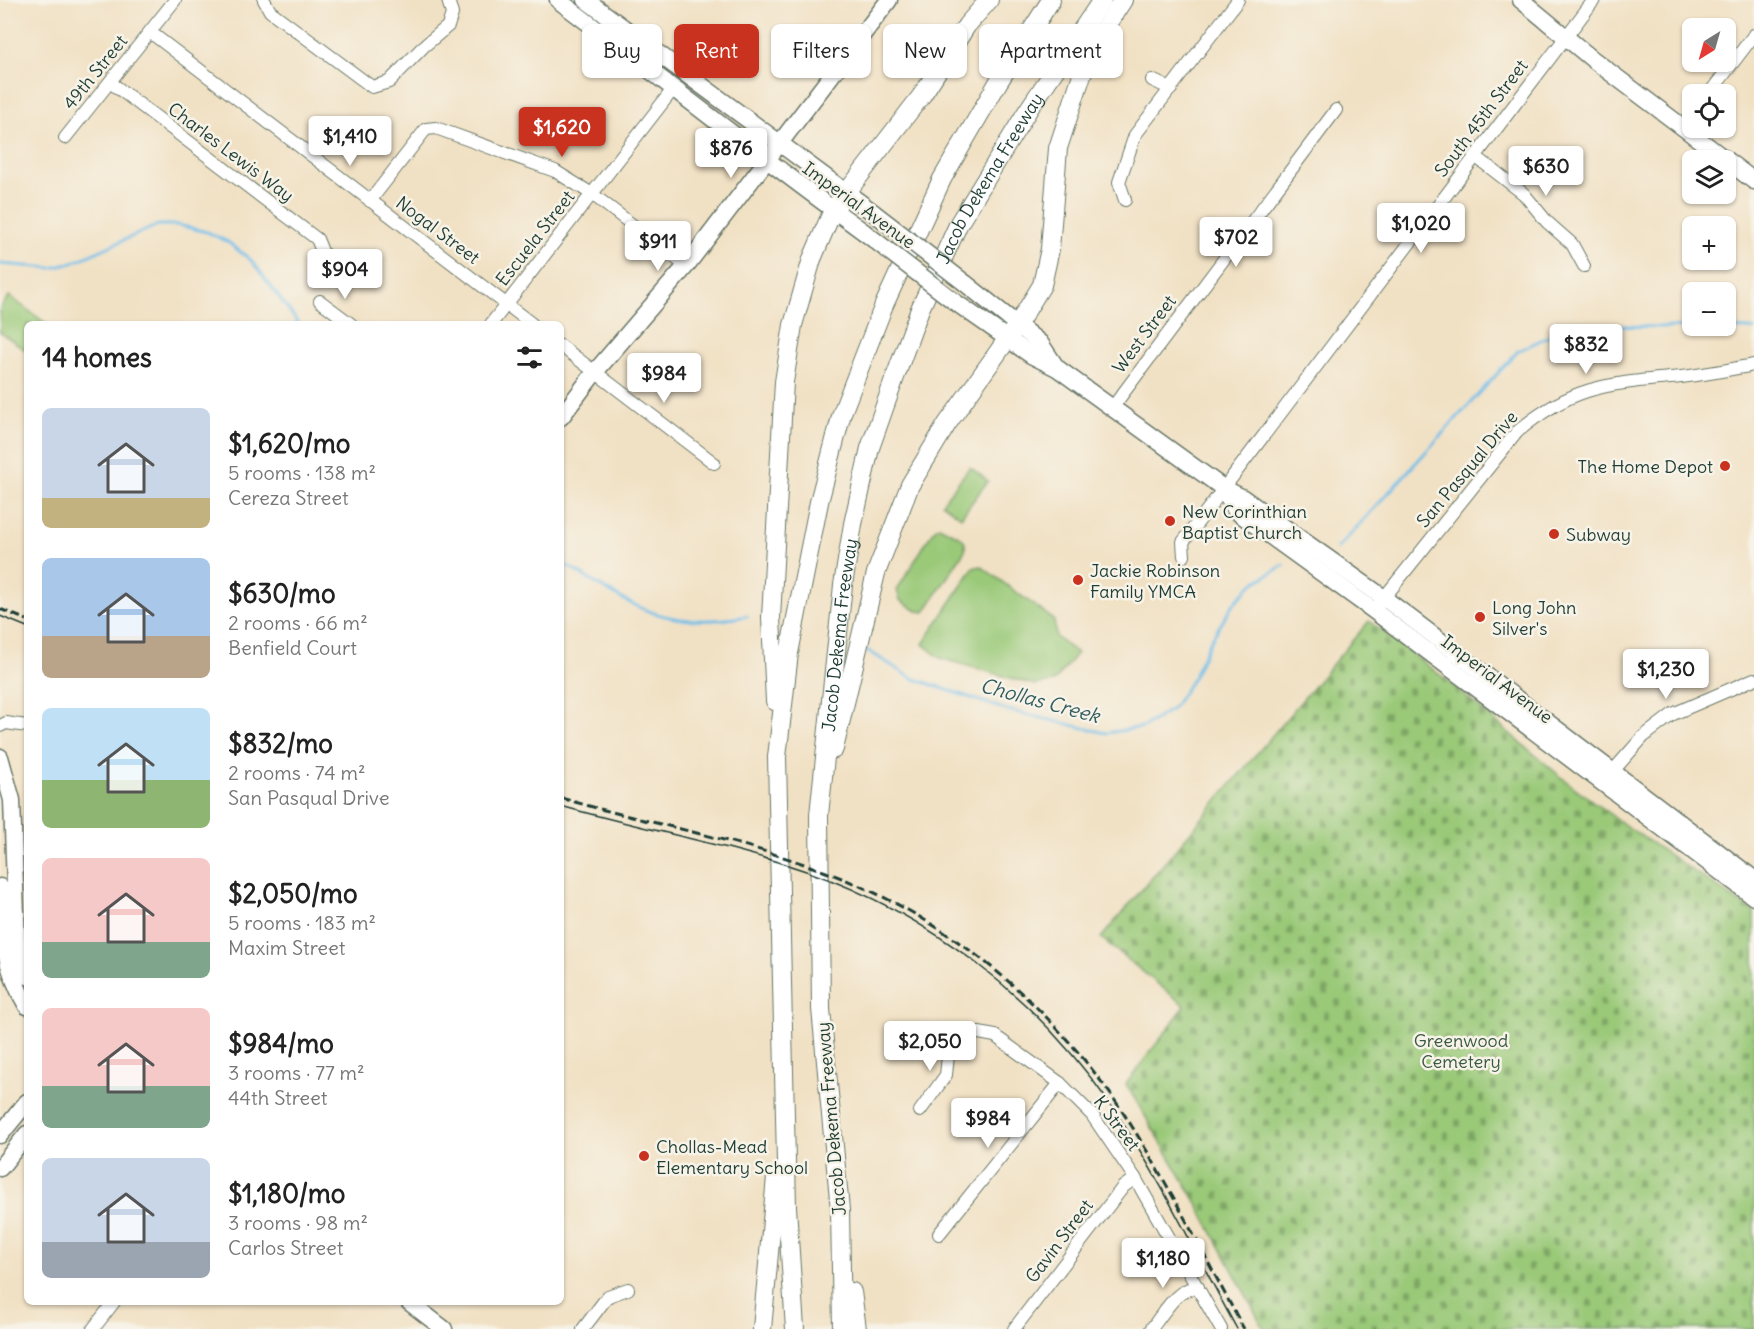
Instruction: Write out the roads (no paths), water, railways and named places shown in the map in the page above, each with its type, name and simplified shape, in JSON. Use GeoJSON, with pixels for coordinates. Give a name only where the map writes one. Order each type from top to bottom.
{"type":"FeatureCollection","features":[{"type":"Feature","properties":{"kind":"highway"},"geometry":{"type":"LineString","coordinates":[[777,757],[771,618],[784,382],[793,325],[805,281],[833,210],[922,95],[967,25],[989,0]]}},
{"type":"Feature","properties":{"kind":"highway","name":"Jacob Dekema Freeway"},"geometry":{"type":"LineString","coordinates":[[795,1329],[787,1207],[777,757],[789,653],[819,502],[842,413],[884,305],[942,179],[999,81],[1051,0]]}},
{"type":"Feature","properties":{"kind":"highway","name":"Jacob Dekema Freeway"},"geometry":{"type":"LineString","coordinates":[[842,1329],[840,1210],[821,1009],[819,815],[823,753],[852,534],[870,448],[921,309],[960,223],[1028,110],[1102,0]]}},
{"type":"Feature","properties":{"kind":"highway"},"geometry":{"type":"LineString","coordinates":[[819,815],[876,573],[910,484],[947,424],[1018,324],[1042,285],[1050,249],[1058,148],[1071,102],[1090,50],[1123,0]]}},
{"type":"Feature","properties":{"kind":"highway"},"geometry":{"type":"LineString","coordinates":[[762,1329],[785,1080]]}},
{"type":"Feature","properties":{"kind":"highway"},"geometry":{"type":"LineString","coordinates":[[840,1210],[857,1329]]}},
{"type":"Feature","properties":{"kind":"main road","name":"Imperial Avenue"},"geometry":{"type":"LineString","coordinates":[[558,0],[766,161],[955,302],[1031,356],[1057,368],[1223,488],[1244,498],[1754,897]]}},
{"type":"Feature","properties":{"kind":"main road","name":"Imperial Avenue"},"geometry":{"type":"LineString","coordinates":[[586,0],[779,145],[848,193],[1018,324],[1040,342],[1057,368]]}},
{"type":"Feature","properties":{"kind":"main road"},"geometry":{"type":"LineString","coordinates":[[564,413],[595,372],[686,266],[889,0]]}},
{"type":"Feature","properties":{"kind":"main road"},"geometry":{"type":"LineString","coordinates":[[1521,0],[1591,58],[1682,119]]}},
{"type":"Feature","properties":{"kind":"main road"},"geometry":{"type":"LineString","coordinates":[[1705,138],[1754,181]]}},
{"type":"Feature","properties":{"kind":"main road","name":"Imperial Avenue"},"geometry":{"type":"LineString","coordinates":[[1379,604],[1613,771],[1754,879]]}},
{"type":"Feature","properties":{"kind":"main road"},"geometry":{"type":"LineString","coordinates":[[0,757],[12,800],[17,943],[24,966]]}},
{"type":"Feature","properties":{"kind":"main road"},"geometry":{"type":"LineString","coordinates":[[0,887],[2,941],[10,976],[24,1001]]}},
{"type":"Feature","properties":{"kind":"main road"},"geometry":{"type":"LineString","coordinates":[[0,1135],[24,1106]]}},
{"type":"Feature","properties":{"kind":"main road"},"geometry":{"type":"LineString","coordinates":[[0,1168],[24,1138]]}},
{"type":"Feature","properties":{"kind":"main road"},"geometry":{"type":"LineString","coordinates":[[413,1305],[444,1329]]}},
{"type":"Feature","properties":{"kind":"street","name":"49th Street"},"geometry":{"type":"LineString","coordinates":[[65,138],[175,0]]}},
{"type":"Feature","properties":{"kind":"street"},"geometry":{"type":"LineString","coordinates":[[264,0],[270,11],[364,83],[379,87],[389,82],[423,47],[448,26],[452,14],[448,0]]}},
{"type":"Feature","properties":{"kind":"street"},"geometry":{"type":"LineString","coordinates":[[1125,200],[1119,182],[1135,135],[1238,0]]}},
{"type":"Feature","properties":{"kind":"street","name":"South 45th Street"},"geometry":{"type":"LineString","coordinates":[[1184,555],[1183,542],[1594,0]]}},
{"type":"Feature","properties":{"kind":"street","name":"Nogal Street"},"geometry":{"type":"LineString","coordinates":[[150,32],[528,321]]}},
{"type":"Feature","properties":{"kind":"street"},"geometry":{"type":"LineString","coordinates":[[1717,84],[1754,35]]}},
{"type":"Feature","properties":{"kind":"street"},"geometry":{"type":"LineString","coordinates":[[1152,80],[1171,89]]}},
{"type":"Feature","properties":{"kind":"street","name":"Charles Lewis Way"},"geometry":{"type":"LineString","coordinates":[[110,82],[316,239],[324,256]]}},
{"type":"Feature","properties":{"kind":"street","name":"Escuela Street"},"geometry":{"type":"LineString","coordinates":[[493,321],[674,88]]}},
{"type":"Feature","properties":{"kind":"street","name":"West Street"},"geometry":{"type":"LineString","coordinates":[[1112,408],[1336,110]]}},
{"type":"Feature","properties":{"kind":"street"},"geometry":{"type":"LineString","coordinates":[[370,201],[426,129],[436,128],[555,171],[592,194],[686,266]]}},
{"type":"Feature","properties":{"kind":"street"},"geometry":{"type":"LineString","coordinates":[[1475,156],[1524,194],[1547,222],[1572,244],[1584,266]]}},
{"type":"Feature","properties":{"kind":"street"},"geometry":{"type":"LineString","coordinates":[[321,301],[347,321]]}},
{"type":"Feature","properties":{"kind":"street"},"geometry":{"type":"LineString","coordinates":[[564,348],[714,463]]}},
{"type":"Feature","properties":{"kind":"street","name":"San Pasqual Drive"},"geometry":{"type":"LineString","coordinates":[[1379,604],[1517,432],[1537,415],[1575,393],[1616,382],[1709,374],[1754,365]]}},
{"type":"Feature","properties":{"kind":"street"},"geometry":{"type":"LineString","coordinates":[[1613,771],[1643,736],[1673,714],[1754,679]]}},
{"type":"Feature","properties":{"kind":"street"},"geometry":{"type":"LineString","coordinates":[[0,726],[6,723],[24,726]]}},
{"type":"Feature","properties":{"kind":"street","name":"K Street"},"geometry":{"type":"LineString","coordinates":[[914,1032],[930,1037],[979,1033],[995,1036],[1060,1083],[1092,1115],[1135,1178],[1221,1329]]}},
{"type":"Feature","properties":{"kind":"street"},"geometry":{"type":"LineString","coordinates":[[920,1111],[946,1075],[950,1036]]}},
{"type":"Feature","properties":{"kind":"street"},"geometry":{"type":"LineString","coordinates":[[939,1234],[1060,1083]]}},
{"type":"Feature","properties":{"kind":"street","name":"Gavin Street"},"geometry":{"type":"LineString","coordinates":[[1014,1329],[1123,1187],[1135,1178]]}},
{"type":"Feature","properties":{"kind":"street"},"geometry":{"type":"LineString","coordinates":[[1151,1329],[1176,1296],[1198,1287]]}},
{"type":"Feature","properties":{"kind":"street"},"geometry":{"type":"LineString","coordinates":[[583,1329],[608,1296],[628,1289]]}},
{"type":"Feature","properties":{"kind":"street"},"geometry":{"type":"LineString","coordinates":[[93,1329],[112,1305]]}},
{"type":"Feature","properties":{"kind":"waterway","name":"Chollas Creek"},"geometry":{"type":"LineString","coordinates":[[0,264],[52,268],[72,263],[158,225],[178,225],[207,232],[228,242],[252,261],[297,321]]}},
{"type":"Feature","properties":{"kind":"waterway"},"geometry":{"type":"LineString","coordinates":[[1338,548],[1518,351],[1572,325],[1754,329]]}},
{"type":"Feature","properties":{"kind":"waterway"},"geometry":{"type":"LineString","coordinates":[[564,564],[628,602],[669,617],[717,620],[747,616]]}},
{"type":"Feature","properties":{"kind":"waterway","name":"Chollas Creek"},"geometry":{"type":"LineString","coordinates":[[865,649],[912,678],[1007,710],[1106,733],[1143,727],[1172,709],[1193,678],[1210,642],[1232,606],[1251,585],[1284,565]]}},
{"type":"Feature","properties":{"kind":"tram line"},"geometry":{"type":"LineString","coordinates":[[0,616],[24,626]]}},
{"type":"Feature","properties":{"kind":"tram line"},"geometry":{"type":"LineString","coordinates":[[564,807],[776,861],[806,871],[852,889],[895,910],[937,935],[977,963],[1049,1028],[1110,1104],[1161,1187],[1237,1329]]}},
{"type":"Feature","properties":{"kind":"railway"},"geometry":{"type":"LineString","coordinates":[[0,609],[24,619]]}},
{"type":"Feature","properties":{"kind":"railway"},"geometry":{"type":"LineString","coordinates":[[564,799],[761,850],[826,872],[869,890],[911,912],[951,937],[988,965],[1024,995],[1057,1028],[1116,1102],[1167,1185],[1244,1329]]}},
{"type":"Feature","properties":{"kind":"place","name":"The Home Depot"},"geometry":{"type":"Point","coordinates":[1725,466]}},
{"type":"Feature","properties":{"kind":"place","name":"New Corinthian Baptist Church"},"geometry":{"type":"Point","coordinates":[1170,521]}},
{"type":"Feature","properties":{"kind":"place","name":"Subway"},"geometry":{"type":"Point","coordinates":[1554,534]}},
{"type":"Feature","properties":{"kind":"place","name":"Jackie Robinson Family YMCA"},"geometry":{"type":"Point","coordinates":[1078,580]}},
{"type":"Feature","properties":{"kind":"place","name":"Long John Silver's"},"geometry":{"type":"Point","coordinates":[1480,617]}},
{"type":"Feature","properties":{"kind":"place","name":"Chollas-Mead Elementary School"},"geometry":{"type":"Point","coordinates":[644,1156]}},
{"type":"Feature","properties":{"kind":"park label","name":"Greenwood Cemetery"},"geometry":{"type":"Point","coordinates":[1461,1050]}}]}
